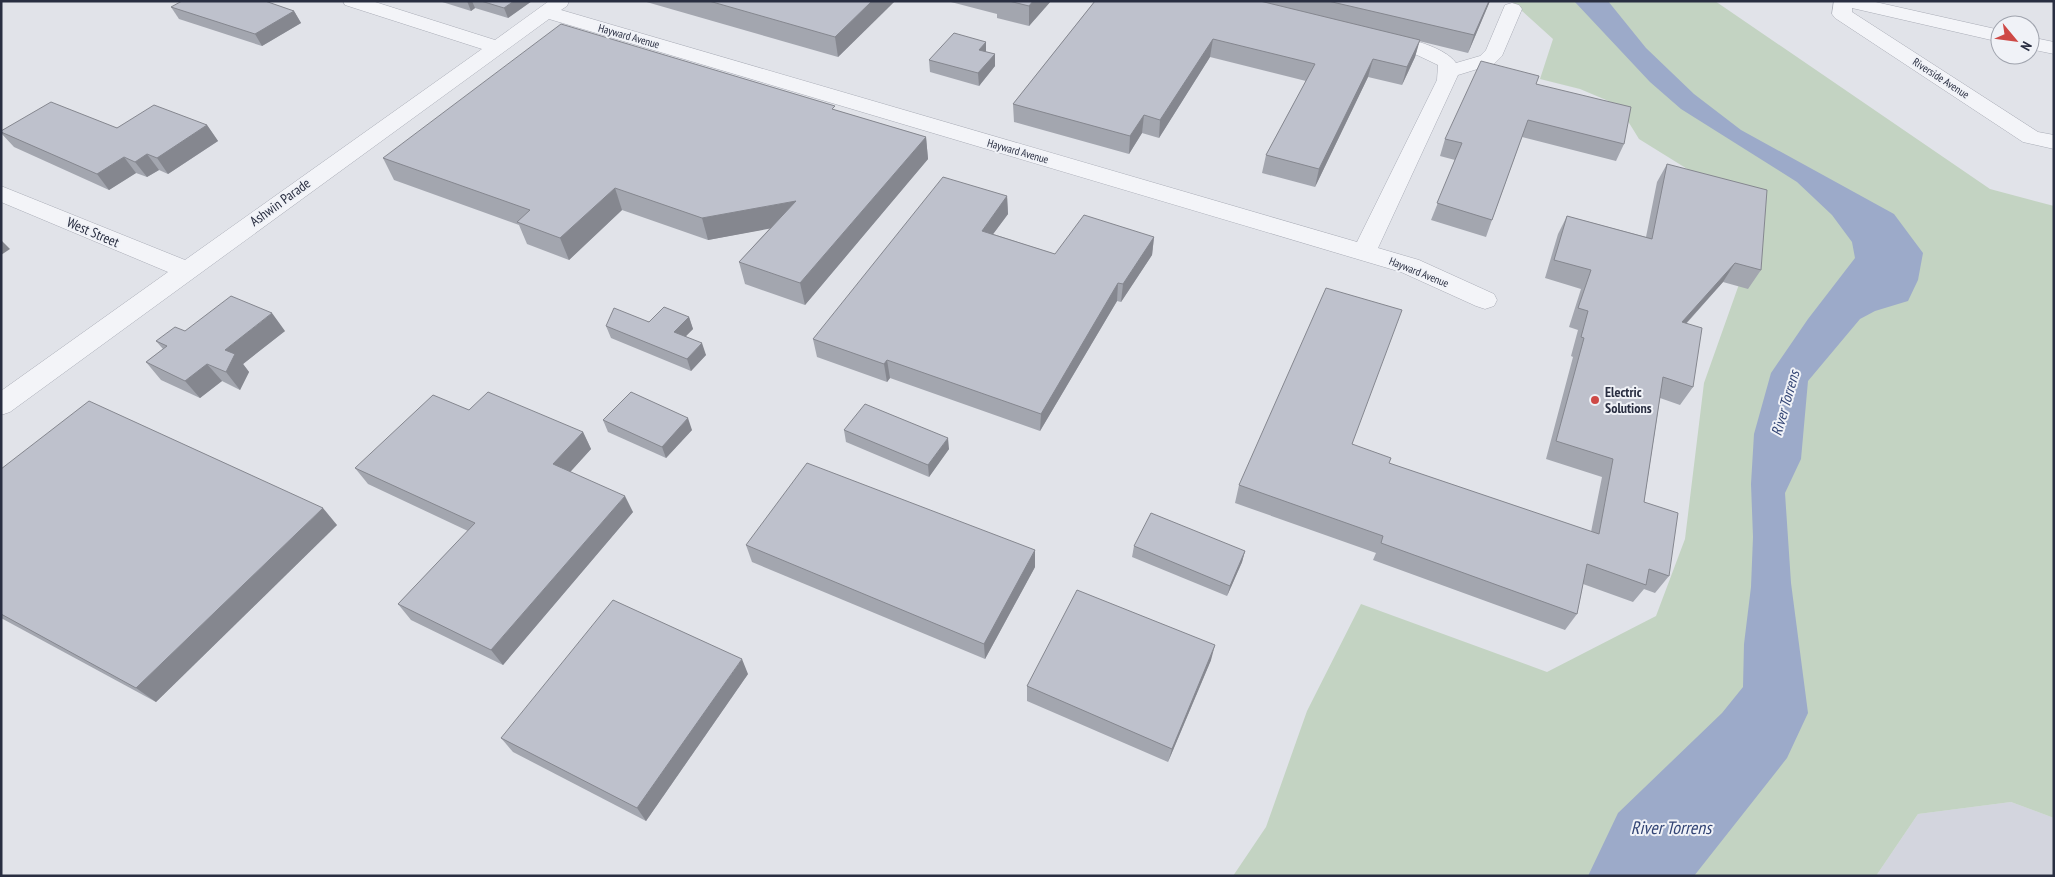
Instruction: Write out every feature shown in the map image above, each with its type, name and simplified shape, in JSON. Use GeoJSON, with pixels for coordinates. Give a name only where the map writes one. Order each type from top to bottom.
{"type":"FeatureCollection","features":[{"type":"Feature","properties":{"kind":"street"},"geometry":{"type":"LineString","coordinates":[[352,1],[497,47]]}},
{"type":"Feature","properties":{"kind":"street","name":"Riverside Avenue"},"geometry":{"type":"LineString","coordinates":[[1990,34],[1844,1],[1842,14],[2030,137],[2054,142]]}},
{"type":"Feature","properties":{"kind":"street","name":"Ashwin Parade"},"geometry":{"type":"LineString","coordinates":[[1,404],[553,7]]}},
{"type":"Feature","properties":{"kind":"street","name":"Hayward Avenue"},"geometry":{"type":"LineString","coordinates":[[553,7],[1410,266],[1486,300]]}},
{"type":"Feature","properties":{"kind":"street"},"geometry":{"type":"LineString","coordinates":[[1449,71],[1486,60],[1495,52],[1512,9]]}},
{"type":"Feature","properties":{"kind":"street"},"geometry":{"type":"LineString","coordinates":[[1364,36],[1434,55],[1446,62],[1449,71],[1447,80],[1364,253]]}},
{"type":"Feature","properties":{"kind":"street"},"geometry":{"type":"LineString","coordinates":[[2040,45],[2054,48]]}},
{"type":"Feature","properties":{"kind":"street","name":"West Street"},"geometry":{"type":"LineString","coordinates":[[1,193],[186,270]]}},
{"type":"Feature","properties":{"kind":"shaded area"},"geometry":{"type":"Polygon","coordinates":[[[2011,802],[2054,818],[2054,876],[1876,876],[1918,814],[2011,802]]]}},
{"type":"Feature","properties":{"kind":"green space"},"geometry":{"type":"Polygon","coordinates":[[[1511,1],[1715,1],[1990,189],[2054,206],[2054,818],[2011,802],[1918,814],[1876,876],[1233,876],[1266,827],[1307,711],[1361,604],[1547,672],[1656,616],[1685,539],[1704,383],[1743,273],[1747,206],[1639,139],[1618,105],[1580,89],[1540,79],[1553,39],[1511,1]]]}},
{"type":"Feature","properties":{"kind":"water","name":"River Torrens"},"geometry":{"type":"Polygon","coordinates":[[[1574,1],[1608,1],[1646,48],[1694,94],[1741,130],[1894,214],[1923,253],[1918,280],[1908,301],[1875,311],[1860,319],[1808,381],[1801,459],[1785,493],[1791,583],[1808,713],[1787,758],[1694,876],[1588,876],[1618,813],[1722,713],[1743,687],[1744,644],[1751,587],[1753,537],[1751,484],[1754,434],[1771,373],[1808,319],[1855,258],[1852,242],[1832,215],[1797,182],[1681,109],[1650,82],[1574,1]]]}},
{"type":"Feature","properties":{"kind":"building"},"geometry":{"type":"Polygon","coordinates":[[[182,1],[265,1],[294,11],[255,34],[171,7],[182,1]]]}},
{"type":"Feature","properties":{"kind":"building"},"geometry":{"type":"Polygon","coordinates":[[[481,1],[514,1],[504,8],[481,1]]]}},
{"type":"Feature","properties":{"kind":"building"},"geometry":{"type":"Polygon","coordinates":[[[709,1],[872,1],[835,37],[709,1]]]}},
{"type":"Feature","properties":{"kind":"building"},"geometry":{"type":"Polygon","coordinates":[[[1009,1],[1033,1],[1029,6],[1009,1]]]}},
{"type":"Feature","properties":{"kind":"building"},"geometry":{"type":"Polygon","coordinates":[[[1095,1],[1260,1],[1420,40],[1407,67],[1373,59],[1319,169],[1266,155],[1315,64],[1213,39],[1160,120],[1144,115],[1130,136],[1013,104],[1095,1]]]}},
{"type":"Feature","properties":{"kind":"building"},"geometry":{"type":"Polygon","coordinates":[[[1328,1],[1489,1],[1474,35],[1328,1]]]}},
{"type":"Feature","properties":{"kind":"building"},"geometry":{"type":"Polygon","coordinates":[[[561,24],[835,106],[832,109],[926,137],[800,283],[739,262],[796,201],[702,218],[615,188],[560,238],[517,222],[530,210],[383,158],[561,24]]]}},
{"type":"Feature","properties":{"kind":"building"},"geometry":{"type":"Polygon","coordinates":[[[954,33],[986,42],[979,50],[995,54],[978,73],[929,60],[954,33]]]}},
{"type":"Feature","properties":{"kind":"building"},"geometry":{"type":"Polygon","coordinates":[[[1481,61],[1539,76],[1536,84],[1631,107],[1624,144],[1528,120],[1492,220],[1437,203],[1462,143],[1445,139],[1481,61]]]}},
{"type":"Feature","properties":{"kind":"building"},"geometry":{"type":"Polygon","coordinates":[[[51,102],[117,128],[154,105],[207,125],[157,158],[147,154],[135,162],[124,157],[97,174],[1,132],[51,102]]]}},
{"type":"Feature","properties":{"kind":"building"},"geometry":{"type":"Polygon","coordinates":[[[1667,164],[1767,190],[1761,270],[1735,263],[1682,322],[1702,328],[1693,387],[1663,377],[1644,502],[1678,513],[1669,576],[1649,569],[1646,585],[1587,564],[1577,614],[1381,543],[1383,536],[1239,485],[1326,288],[1402,310],[1352,444],[1391,458],[1389,463],[1599,534],[1613,459],[1556,441],[1584,338],[1581,337],[1588,311],[1578,308],[1591,270],[1554,260],[1567,216],[1652,239],[1667,164]]]}},
{"type":"Feature","properties":{"kind":"building"},"geometry":{"type":"Polygon","coordinates":[[[943,177],[1007,196],[982,231],[1055,254],[1084,215],[1154,237],[1123,284],[1118,283],[1041,414],[887,360],[884,364],[813,339],[943,177]]]}},
{"type":"Feature","properties":{"kind":"building"},"geometry":{"type":"Polygon","coordinates":[[[231,296],[272,313],[225,350],[235,354],[226,372],[207,364],[185,381],[146,362],[167,346],[156,341],[175,327],[185,331],[231,296]]]}},
{"type":"Feature","properties":{"kind":"building"},"geometry":{"type":"Polygon","coordinates":[[[664,307],[689,317],[674,332],[702,343],[687,359],[606,326],[614,308],[649,322],[664,307]]]}},
{"type":"Feature","properties":{"kind":"building"},"geometry":{"type":"Polygon","coordinates":[[[488,392],[583,432],[553,464],[625,496],[491,650],[398,604],[475,523],[355,468],[433,395],[469,410],[488,392]]]}},
{"type":"Feature","properties":{"kind":"building"},"geometry":{"type":"Polygon","coordinates":[[[631,392],[688,418],[662,447],[603,420],[631,392]]]}},
{"type":"Feature","properties":{"kind":"building"},"geometry":{"type":"Polygon","coordinates":[[[89,401],[323,508],[136,688],[1,614],[1,469],[89,401]]]}},
{"type":"Feature","properties":{"kind":"building"},"geometry":{"type":"Polygon","coordinates":[[[865,404],[948,438],[928,465],[844,430],[865,404]]]}},
{"type":"Feature","properties":{"kind":"building"},"geometry":{"type":"Polygon","coordinates":[[[807,463],[1035,550],[984,644],[746,545],[807,463]]]}},
{"type":"Feature","properties":{"kind":"building"},"geometry":{"type":"Polygon","coordinates":[[[1151,513],[1245,551],[1230,586],[1134,546],[1151,513]]]}},
{"type":"Feature","properties":{"kind":"building"},"geometry":{"type":"Polygon","coordinates":[[[1077,590],[1215,645],[1172,749],[1027,686],[1077,590]]]}},
{"type":"Feature","properties":{"kind":"building"},"geometry":{"type":"Polygon","coordinates":[[[613,600],[742,659],[637,808],[501,738],[613,600]]]}},
{"type":"Feature","properties":{"kind":"place","name":"Electric Solutions"},"geometry":{"type":"Point","coordinates":[1595,400]}}]}
